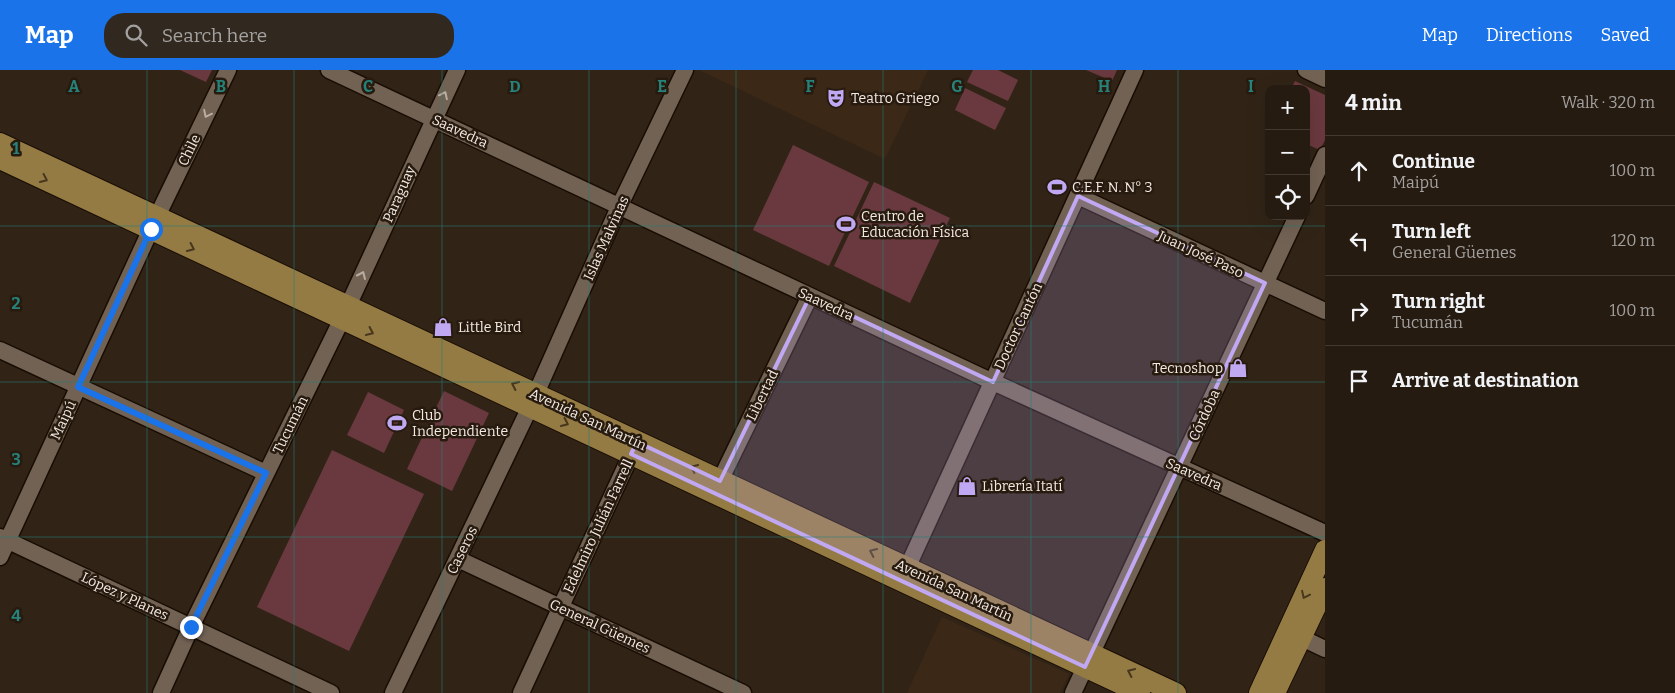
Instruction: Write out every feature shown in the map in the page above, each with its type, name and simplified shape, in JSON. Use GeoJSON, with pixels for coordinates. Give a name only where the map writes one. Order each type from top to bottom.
{"type":"FeatureCollection","features":[{"type":"Feature","properties":{"kind":"main road","name":"Avenida San Martín"},"geometry":{"type":"LineString","coordinates":[[0,143],[154,223],[904,575],[1089,661],[1176,693]]}},
{"type":"Feature","properties":{"kind":"main road","name":"Avenida San Martín"},"geometry":{"type":"LineString","coordinates":[[0,159],[154,223]]}},
{"type":"Feature","properties":{"kind":"main road"},"geometry":{"type":"LineString","coordinates":[[1259,693],[1325,550]]}},
{"type":"Feature","properties":{"kind":"main road"},"geometry":{"type":"LineString","coordinates":[[1276,693],[1325,588]]}},
{"type":"Feature","properties":{"kind":"main road","name":"Avenida San Martín"},"geometry":{"type":"LineString","coordinates":[[1089,661],[1140,693]]}},
{"type":"Feature","properties":{"kind":"street","name":"Chile"},"geometry":{"type":"LineString","coordinates":[[154,223],[228,70]]}},
{"type":"Feature","properties":{"kind":"street","name":"Saavedra"},"geometry":{"type":"LineString","coordinates":[[329,70],[993,382],[1325,534]]}},
{"type":"Feature","properties":{"kind":"street","name":"Paraguay"},"geometry":{"type":"LineString","coordinates":[[345,313],[457,70]]}},
{"type":"Feature","properties":{"kind":"street","name":"Islas Malvinas"},"geometry":{"type":"LineString","coordinates":[[533,401],[619,207],[685,70]]}},
{"type":"Feature","properties":{"kind":"street","name":"Doctor Cantón"},"geometry":{"type":"LineString","coordinates":[[904,575],[1135,70]]}},
{"type":"Feature","properties":{"kind":"street"},"geometry":{"type":"LineString","coordinates":[[1306,70],[1325,79]]}},
{"type":"Feature","properties":{"kind":"street"},"geometry":{"type":"LineString","coordinates":[[1310,188],[1325,156]]}},
{"type":"Feature","properties":{"kind":"street","name":"Juan José Paso"},"geometry":{"type":"LineString","coordinates":[[1078,196],[1325,311]]}},
{"type":"Feature","properties":{"kind":"street","name":"Córdoba"},"geometry":{"type":"LineString","coordinates":[[1073,693],[1295,220]]}},
{"type":"Feature","properties":{"kind":"street","name":"Maipú"},"geometry":{"type":"LineString","coordinates":[[0,557],[4,539],[78,387],[154,223]]}},
{"type":"Feature","properties":{"kind":"street","name":"Libertad"},"geometry":{"type":"LineString","coordinates":[[717,487],[810,296]]}},
{"type":"Feature","properties":{"kind":"street","name":"Tucumán"},"geometry":{"type":"LineString","coordinates":[[161,693],[191,627],[345,313]]}},
{"type":"Feature","properties":{"kind":"street"},"geometry":{"type":"LineString","coordinates":[[0,350],[266,473]]}},
{"type":"Feature","properties":{"kind":"street","name":"Caseros"},"geometry":{"type":"LineString","coordinates":[[393,693],[533,401]]}},
{"type":"Feature","properties":{"kind":"street","name":"Edelmiro Julián Farrell"},"geometry":{"type":"LineString","coordinates":[[521,693],[634,448]]}},
{"type":"Feature","properties":{"kind":"street","name":"López y Planes"},"geometry":{"type":"LineString","coordinates":[[4,539],[331,693]]}},
{"type":"Feature","properties":{"kind":"street","name":"General Güemes"},"geometry":{"type":"LineString","coordinates":[[458,559],[744,693]]}},
{"type":"Feature","properties":{"kind":"street"},"geometry":{"type":"LineString","coordinates":[[1302,638],[1325,649]]}},
{"type":"Feature","properties":{"kind":"highlighted area"},"geometry":{"type":"Polygon","coordinates":[[[1078,196],[1265,283],[1085,667],[631,454],[637,442],[720,481],[810,296],[993,382],[1078,196]]]}},
{"type":"Feature","properties":{"kind":"shaded area"},"geometry":{"type":"Polygon","coordinates":[[[180,70],[212,70],[206,82],[180,70]]]}},
{"type":"Feature","properties":{"kind":"shaded area"},"geometry":{"type":"Polygon","coordinates":[[[699,70],[928,70],[885,159],[699,70]]]}},
{"type":"Feature","properties":{"kind":"shaded area"},"geometry":{"type":"Polygon","coordinates":[[[973,70],[998,70],[1018,80],[1008,101],[967,82],[973,70]]]}},
{"type":"Feature","properties":{"kind":"shaded area"},"geometry":{"type":"Polygon","coordinates":[[[1086,70],[1117,70],[1112,81],[1086,70]]]}},
{"type":"Feature","properties":{"kind":"shaded area"},"geometry":{"type":"Polygon","coordinates":[[[1295,81],[1304,85],[1293,85],[1295,81]]]}},
{"type":"Feature","properties":{"kind":"shaded area"},"geometry":{"type":"Polygon","coordinates":[[[965,88],[1006,108],[995,130],[955,110],[965,88]]]}},
{"type":"Feature","properties":{"kind":"shaded area"},"geometry":{"type":"Polygon","coordinates":[[[1310,88],[1325,95],[1325,140],[1320,150],[1310,146],[1310,88]]]}},
{"type":"Feature","properties":{"kind":"shaded area"},"geometry":{"type":"Polygon","coordinates":[[[793,145],[869,182],[829,266],[753,230],[793,145]]]}},
{"type":"Feature","properties":{"kind":"shaded area"},"geometry":{"type":"Polygon","coordinates":[[[874,182],[950,218],[910,303],[834,266],[874,182]]]}},
{"type":"Feature","properties":{"kind":"shaded area"},"geometry":{"type":"Polygon","coordinates":[[[444,391],[489,413],[452,491],[407,469],[444,391]]]}},
{"type":"Feature","properties":{"kind":"shaded area"},"geometry":{"type":"Polygon","coordinates":[[[368,392],[404,410],[384,453],[347,435],[368,392]]]}},
{"type":"Feature","properties":{"kind":"shaded area"},"geometry":{"type":"Polygon","coordinates":[[[332,450],[424,494],[349,651],[257,607],[332,450]]]}},
{"type":"Feature","properties":{"kind":"shaded area"},"geometry":{"type":"Polygon","coordinates":[[[942,617],[1069,674],[1060,693],[907,693],[942,617]]]}},
{"type":"Feature","properties":{"kind":"place","name":"Teatro Griego"},"geometry":{"type":"Point","coordinates":[836,98]}},
{"type":"Feature","properties":{"kind":"place","name":"C.E.F. N. N° 3"},"geometry":{"type":"Point","coordinates":[1057,187]}},
{"type":"Feature","properties":{"kind":"place","name":"Centro de Educación Física"},"geometry":{"type":"Point","coordinates":[846,224]}},
{"type":"Feature","properties":{"kind":"place","name":"Little Bird"},"geometry":{"type":"Point","coordinates":[443,327]}},
{"type":"Feature","properties":{"kind":"place","name":"Tecnoshop"},"geometry":{"type":"Point","coordinates":[1238,368]}},
{"type":"Feature","properties":{"kind":"place","name":"Club Independiente"},"geometry":{"type":"Point","coordinates":[397,423]}},
{"type":"Feature","properties":{"kind":"place","name":"Librería Itatí"},"geometry":{"type":"Point","coordinates":[967,486]}},
{"type":"Feature","properties":{"kind":"route"},"geometry":{"type":"LineString","coordinates":[[151,229],[78,387],[266,473],[191,627]]}}]}
